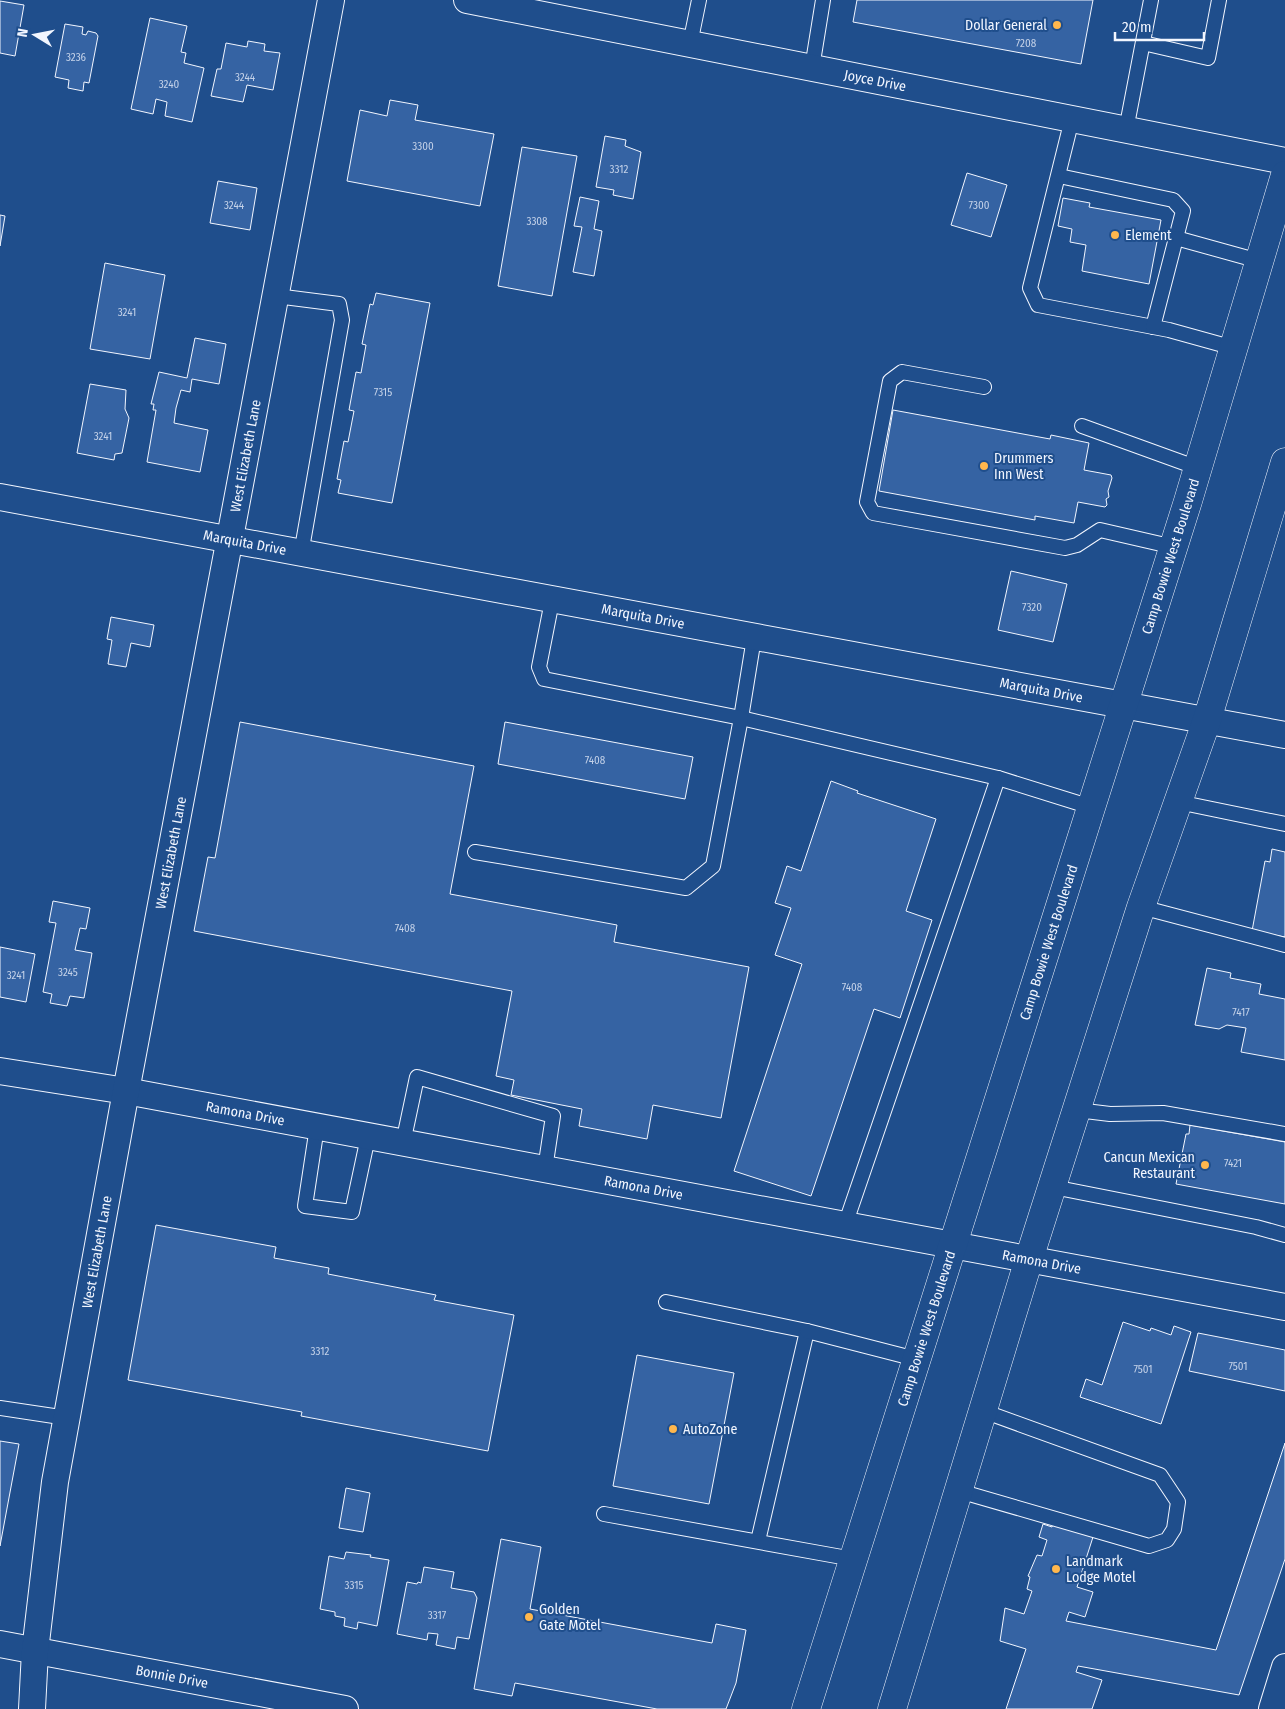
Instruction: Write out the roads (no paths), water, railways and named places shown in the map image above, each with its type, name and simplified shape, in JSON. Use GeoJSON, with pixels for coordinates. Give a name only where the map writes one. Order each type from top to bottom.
{"type":"FeatureCollection","features":[{"type":"Feature","properties":{"kind":"main road","name":"Camp Bowie West Boulevard"},"geometry":{"type":"LineString","coordinates":[[806,1709],[951,1245],[1174,547],[1285,175]]}},
{"type":"Feature","properties":{"kind":"main road"},"geometry":{"type":"LineString","coordinates":[[892,1709],[1077,1110],[1141,907],[1207,720],[1285,462]]}},
{"type":"Feature","properties":{"kind":"street","name":"West Elizabeth Lane"},"geometry":{"type":"LineString","coordinates":[[32,1709],[34,1650],[55,1482],[66,1418],[331,0]]}},
{"type":"Feature","properties":{"kind":"street","name":"Joyce Drive"},"geometry":{"type":"LineString","coordinates":[[467,0],[1285,161]]}},
{"type":"Feature","properties":{"kind":"street","name":"Marquita Drive"},"geometry":{"type":"LineString","coordinates":[[0,497],[1123,707],[1285,735]]}},
{"type":"Feature","properties":{"kind":"street","name":"Ramona Drive"},"geometry":{"type":"LineString","coordinates":[[0,1071],[126,1091],[1285,1307]]}},
{"type":"Feature","properties":{"kind":"street","name":"Bonnie Drive"},"geometry":{"type":"LineString","coordinates":[[0,1644],[345,1709]]}},
{"type":"Feature","properties":{"kind":"street"},"geometry":{"type":"LineString","coordinates":[[1272,1709],[1285,1667]]}},
{"type":"Feature","properties":{"kind":"lane"},"geometry":{"type":"LineString","coordinates":[[690,44],[699,0]]}},
{"type":"Feature","properties":{"kind":"lane"},"geometry":{"type":"LineString","coordinates":[[812,68],[823,0]]}},
{"type":"Feature","properties":{"kind":"lane"},"geometry":{"type":"LineString","coordinates":[[1126,130],[1152,0]]}},
{"type":"Feature","properties":{"kind":"lane"},"geometry":{"type":"LineString","coordinates":[[1143,43],[1208,58],[1220,0]]}},
{"type":"Feature","properties":{"kind":"lane"},"geometry":{"type":"LineString","coordinates":[[1072,119],[1030,288],[1038,304],[1153,328],[1234,348]]}},
{"type":"Feature","properties":{"kind":"lane"},"geometry":{"type":"LineString","coordinates":[[1059,176],[1173,200],[1183,211],[1153,328]]}},
{"type":"Feature","properties":{"kind":"lane"},"geometry":{"type":"LineString","coordinates":[[1176,238],[1259,261]]}},
{"type":"Feature","properties":{"kind":"lane"},"geometry":{"type":"LineString","coordinates":[[276,296],[339,304],[342,320],[301,554]]}},
{"type":"Feature","properties":{"kind":"lane"},"geometry":{"type":"LineString","coordinates":[[984,386],[902,372],[890,381],[867,502],[873,513],[1065,548],[1077,545],[1100,530],[1174,547]]}},
{"type":"Feature","properties":{"kind":"lane"},"geometry":{"type":"LineString","coordinates":[[1082,426],[1198,468]]}},
{"type":"Feature","properties":{"kind":"lane"},"geometry":{"type":"LineString","coordinates":[[552,601],[538,667],[544,679],[741,718],[998,778],[1091,807]]}},
{"type":"Feature","properties":{"kind":"lane"},"geometry":{"type":"LineString","coordinates":[[475,852],[686,888],[713,866],[754,638]]}},
{"type":"Feature","properties":{"kind":"lane"},"geometry":{"type":"LineString","coordinates":[[846,1225],[998,778]]}},
{"type":"Feature","properties":{"kind":"lane"},"geometry":{"type":"LineString","coordinates":[[1178,802],[1285,824]]}},
{"type":"Feature","properties":{"kind":"lane"},"geometry":{"type":"LineString","coordinates":[[1141,907],[1285,945]]}},
{"type":"Feature","properties":{"kind":"lane"},"geometry":{"type":"LineString","coordinates":[[403,1143],[417,1077],[553,1116],[545,1169]]}},
{"type":"Feature","properties":{"kind":"lane"},"geometry":{"type":"LineString","coordinates":[[1077,1110],[1110,1114],[1164,1113],[1285,1134]]}},
{"type":"Feature","properties":{"kind":"lane"},"geometry":{"type":"LineString","coordinates":[[317,1127],[305,1206],[352,1212],[368,1136]]}},
{"type":"Feature","properties":{"kind":"lane"},"geometry":{"type":"LineString","coordinates":[[1053,1187],[1256,1227],[1285,1236]]}},
{"type":"Feature","properties":{"kind":"lane"},"geometry":{"type":"LineString","coordinates":[[666,1302],[807,1331],[916,1359]]}},
{"type":"Feature","properties":{"kind":"lane"},"geometry":{"type":"LineString","coordinates":[[758,1541],[807,1331]]}},
{"type":"Feature","properties":{"kind":"lane"},"geometry":{"type":"LineString","coordinates":[[0,1408],[66,1418]]}},
{"type":"Feature","properties":{"kind":"lane"},"geometry":{"type":"LineString","coordinates":[[959,1491],[1149,1546],[1167,1540],[1174,1529],[1178,1502],[1160,1475],[983,1411]]}},
{"type":"Feature","properties":{"kind":"lane"},"geometry":{"type":"LineString","coordinates":[[604,1514],[853,1559]]}},
{"type":"Feature","properties":{"kind":"place","name":"Dollar General"},"geometry":{"type":"Point","coordinates":[1057,25]}},
{"type":"Feature","properties":{"kind":"place","name":"Element"},"geometry":{"type":"Point","coordinates":[1115,235]}},
{"type":"Feature","properties":{"kind":"place","name":"Drummers Inn West"},"geometry":{"type":"Point","coordinates":[984,466]}},
{"type":"Feature","properties":{"kind":"place","name":"Cancun Mexican Restaurant"},"geometry":{"type":"Point","coordinates":[1205,1165]}},
{"type":"Feature","properties":{"kind":"place","name":"AutoZone"},"geometry":{"type":"Point","coordinates":[673,1429]}},
{"type":"Feature","properties":{"kind":"place","name":"Landmark Lodge Motel"},"geometry":{"type":"Point","coordinates":[1056,1569]}},
{"type":"Feature","properties":{"kind":"place","name":"Golden Gate Motel"},"geometry":{"type":"Point","coordinates":[529,1617]}}]}
